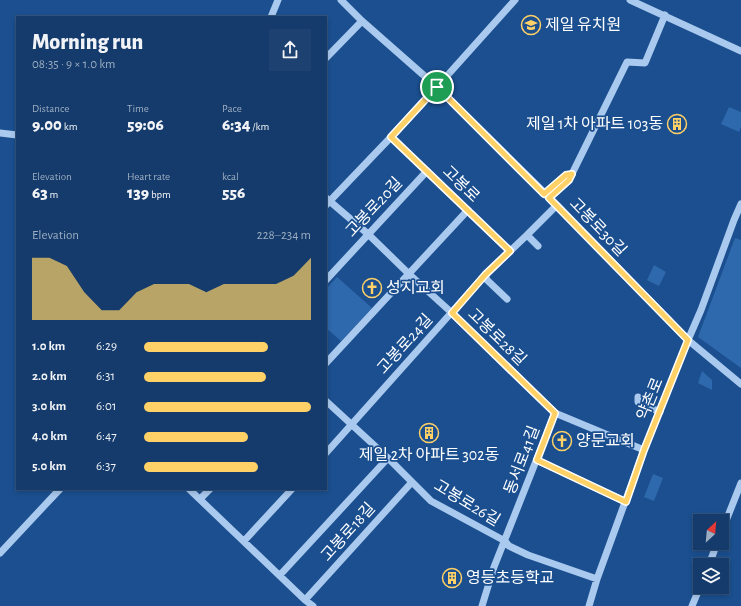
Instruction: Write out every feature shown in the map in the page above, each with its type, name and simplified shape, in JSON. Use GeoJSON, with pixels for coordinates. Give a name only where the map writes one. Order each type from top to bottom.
{"type":"FeatureCollection","features":[{"type":"Feature","properties":{"kind":"street"},"geometry":{"type":"LineString","coordinates":[[271,16],[278,0]]}},
{"type":"Feature","properties":{"kind":"street"},"geometry":{"type":"LineString","coordinates":[[341,0],[362,21],[437,87]]}},
{"type":"Feature","properties":{"kind":"street"},"geometry":{"type":"LineString","coordinates":[[327,201],[391,137],[515,0]]}},
{"type":"Feature","properties":{"kind":"street"},"geometry":{"type":"LineString","coordinates":[[630,0],[741,51]]}},
{"type":"Feature","properties":{"kind":"street"},"geometry":{"type":"LineString","coordinates":[[547,196],[566,175],[572,174],[627,62],[645,63],[665,15]]}},
{"type":"Feature","properties":{"kind":"street"},"geometry":{"type":"LineString","coordinates":[[327,57],[362,21]]}},
{"type":"Feature","properties":{"kind":"street","name":"고봉로30길"},"geometry":{"type":"LineString","coordinates":[[437,87],[557,205],[688,340],[741,384]]}},
{"type":"Feature","properties":{"kind":"street"},"geometry":{"type":"LineString","coordinates":[[0,133],[16,135]]}},
{"type":"Feature","properties":{"kind":"street","name":"고봉로"},"geometry":{"type":"LineString","coordinates":[[391,137],[510,251]]}},
{"type":"Feature","properties":{"kind":"street","name":"고봉로20길"},"geometry":{"type":"LineString","coordinates":[[327,279],[427,170]]}},
{"type":"Feature","properties":{"kind":"street","name":"고봉로28길"},"geometry":{"type":"LineString","coordinates":[[327,201],[368,234],[555,413],[644,450]]}},
{"type":"Feature","properties":{"kind":"street","name":"약촌로"},"geometry":{"type":"LineString","coordinates":[[589,606],[597,579],[644,450],[701,310],[741,204]]}},
{"type":"Feature","properties":{"kind":"street","name":"고봉로24길"},"geometry":{"type":"LineString","coordinates":[[327,451],[352,425],[485,275],[557,205]]}},
{"type":"Feature","properties":{"kind":"street"},"geometry":{"type":"LineString","coordinates":[[327,362],[468,210]]}},
{"type":"Feature","properties":{"kind":"street"},"geometry":{"type":"LineString","coordinates":[[527,235],[538,246]]}},
{"type":"Feature","properties":{"kind":"street"},"geometry":{"type":"LineString","coordinates":[[485,275],[487,280],[507,299]]}},
{"type":"Feature","properties":{"kind":"street"},"geometry":{"type":"LineString","coordinates":[[638,397],[638,402],[660,412]]}},
{"type":"Feature","properties":{"kind":"street","name":"고봉로26길"},"geometry":{"type":"LineString","coordinates":[[327,402],[388,458],[431,501],[505,541],[509,546],[528,555],[597,579]]}},
{"type":"Feature","properties":{"kind":"street","name":"동서로41길"},"geometry":{"type":"LineString","coordinates":[[482,606],[494,567],[555,413]]}},
{"type":"Feature","properties":{"kind":"street","name":"고봉로18길"},"geometry":{"type":"LineString","coordinates":[[280,575],[388,458]]}},
{"type":"Feature","properties":{"kind":"street"},"geometry":{"type":"LineString","coordinates":[[537,460],[626,502]]}},
{"type":"Feature","properties":{"kind":"street","name":"고봉로18길"},"geometry":{"type":"LineString","coordinates":[[305,600],[412,482]]}},
{"type":"Feature","properties":{"kind":"street"},"geometry":{"type":"LineString","coordinates":[[729,514],[741,483]]}},
{"type":"Feature","properties":{"kind":"street"},"geometry":{"type":"LineString","coordinates":[[0,553],[59,490]]}},
{"type":"Feature","properties":{"kind":"street"},"geometry":{"type":"LineString","coordinates":[[190,490],[313,606]]}},
{"type":"Feature","properties":{"kind":"street"},"geometry":{"type":"LineString","coordinates":[[200,499],[209,490]]}},
{"type":"Feature","properties":{"kind":"street"},"geometry":{"type":"LineString","coordinates":[[244,541],[291,490]]}},
{"type":"Feature","properties":{"kind":"street"},"geometry":{"type":"LineString","coordinates":[[692,606],[697,594]]}},
{"type":"Feature","properties":{"kind":"shaded area"},"geometry":{"type":"Polygon","coordinates":[[[729,107],[741,112],[741,127],[739,132],[721,124],[729,107]]]}},
{"type":"Feature","properties":{"kind":"shaded area"},"geometry":{"type":"Polygon","coordinates":[[[735,238],[741,240],[741,368],[698,337],[735,238]]]}},
{"type":"Feature","properties":{"kind":"shaded area"},"geometry":{"type":"Polygon","coordinates":[[[654,265],[666,272],[659,286],[647,280],[654,265]]]}},
{"type":"Feature","properties":{"kind":"shaded area"},"geometry":{"type":"Polygon","coordinates":[[[337,277],[372,308],[341,341],[327,329],[327,288],[337,277]]]}},
{"type":"Feature","properties":{"kind":"shaded area"},"geometry":{"type":"Polygon","coordinates":[[[702,371],[712,380],[712,390],[698,383],[702,371]]]}},
{"type":"Feature","properties":{"kind":"shaded area"},"geometry":{"type":"Polygon","coordinates":[[[653,474],[663,478],[654,501],[644,497],[653,474]]]}},
{"type":"Feature","properties":{"kind":"place","name":"제일 유치원"},"geometry":{"type":"Point","coordinates":[531,25]}},
{"type":"Feature","properties":{"kind":"place","name":"제일 1차 아파트 103동"},"geometry":{"type":"Point","coordinates":[677,124]}},
{"type":"Feature","properties":{"kind":"place","name":"성지교회"},"geometry":{"type":"Point","coordinates":[372,288]}},
{"type":"Feature","properties":{"kind":"place","name":"제일 2차 아파트 302동"},"geometry":{"type":"Point","coordinates":[429,433]}},
{"type":"Feature","properties":{"kind":"place","name":"양문교회"},"geometry":{"type":"Point","coordinates":[562,441]}},
{"type":"Feature","properties":{"kind":"place","name":"영등초등학교"},"geometry":{"type":"Point","coordinates":[452,578]}},
{"type":"Feature","properties":{"kind":"route"},"geometry":{"type":"LineString","coordinates":[[437,87],[544,194],[566,175],[572,174],[569,180],[549,198],[688,340],[644,450],[626,502],[537,460],[555,413],[452,313],[485,275],[510,251],[391,137],[437,87]]}}]}
